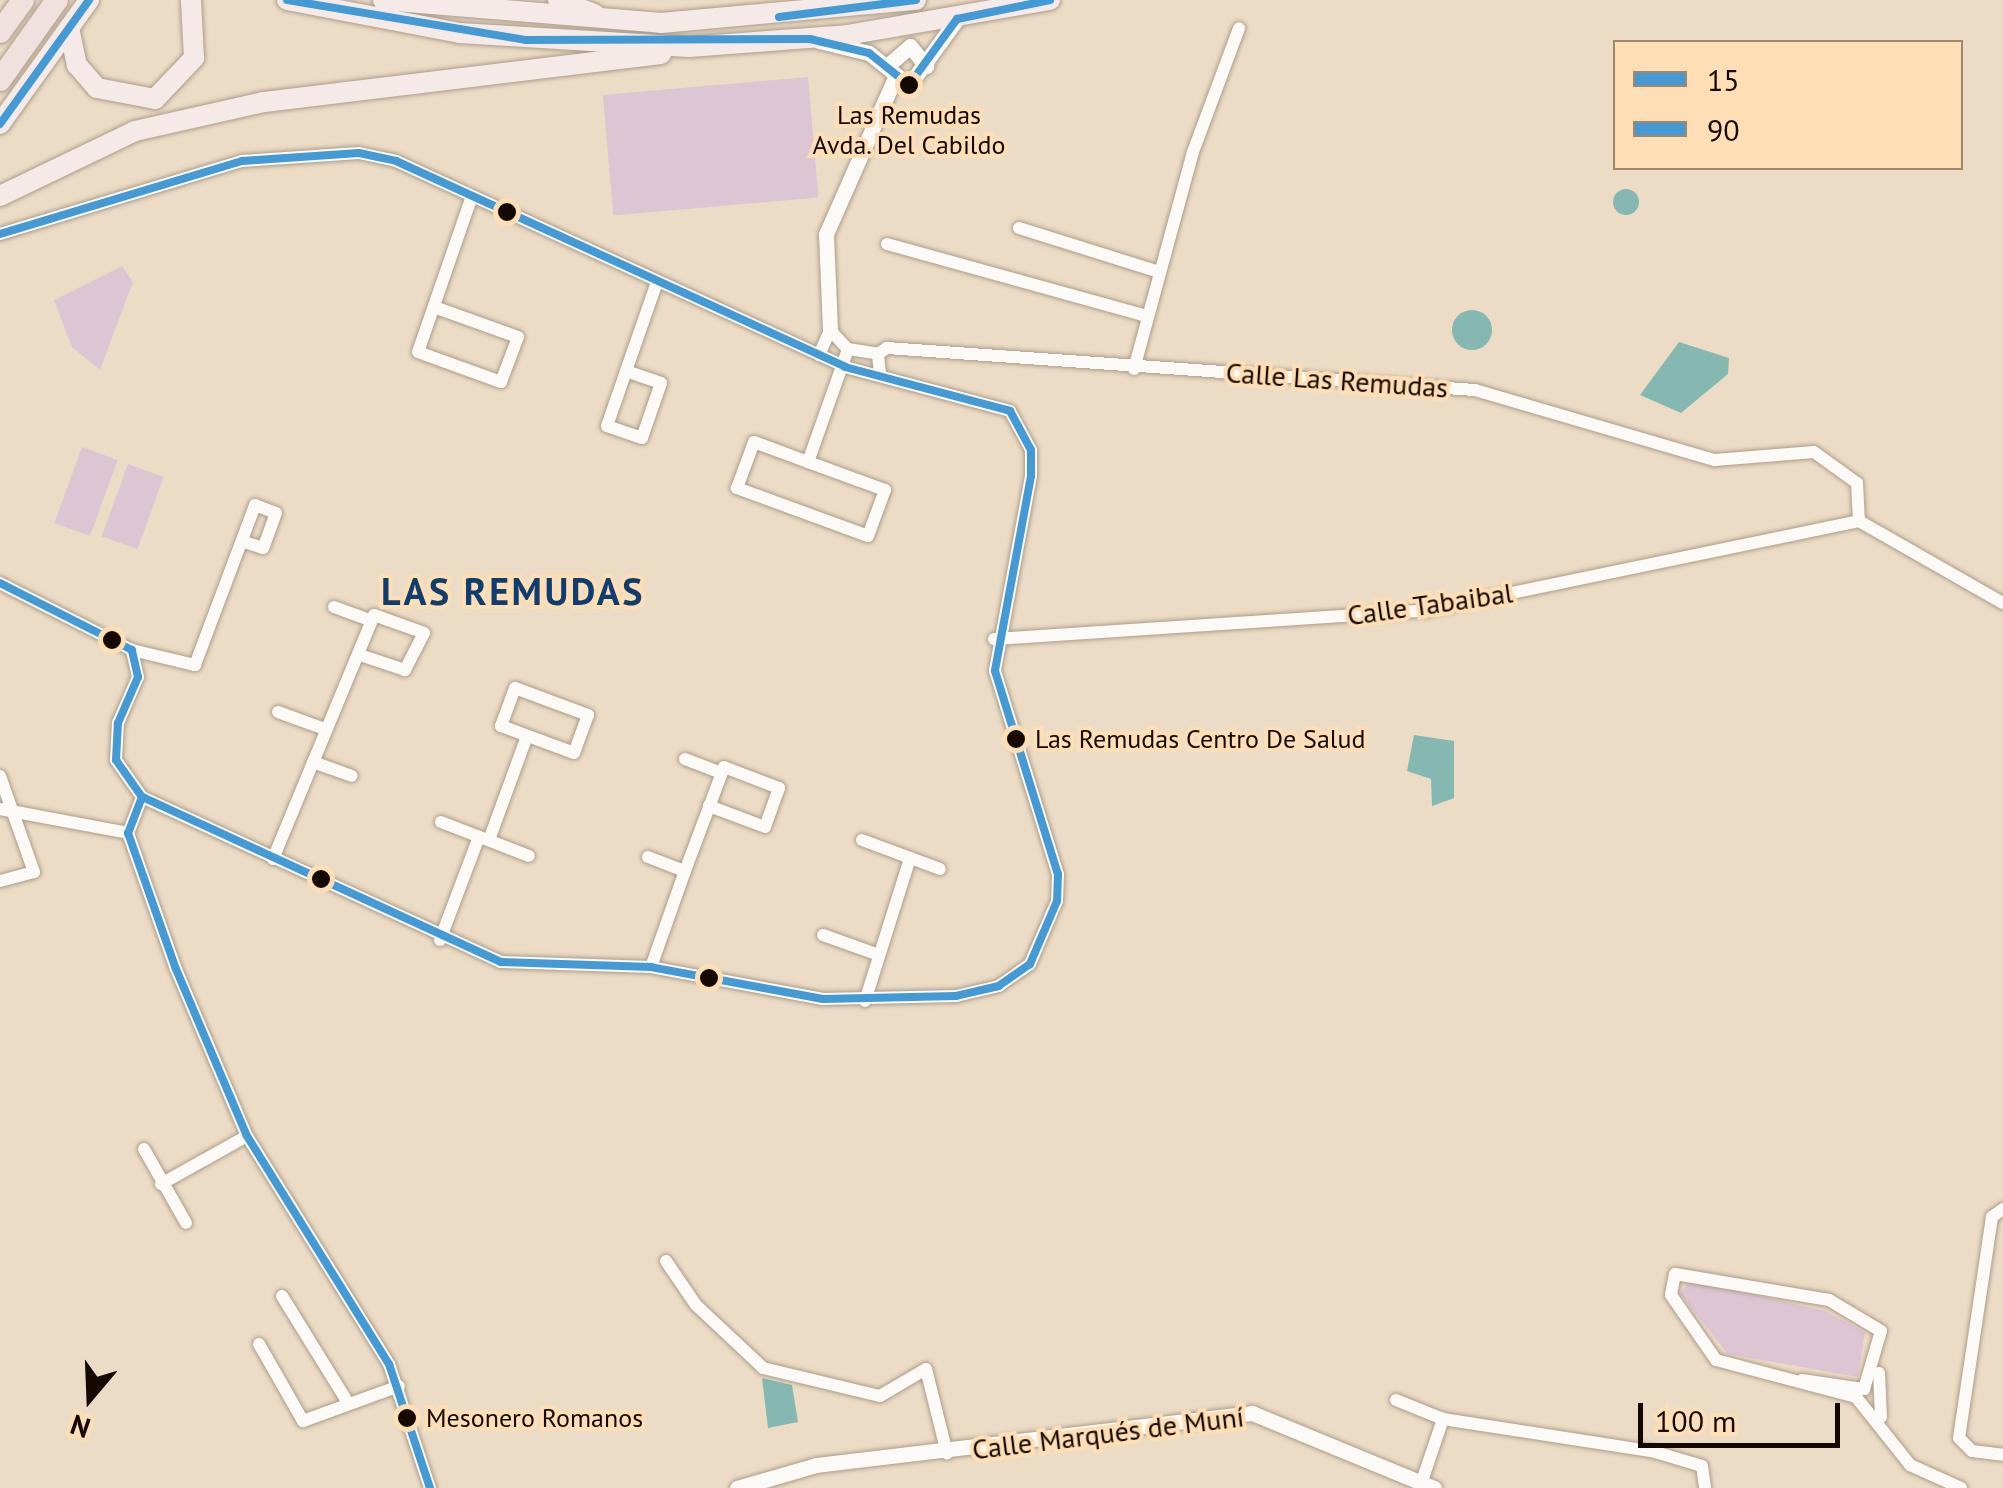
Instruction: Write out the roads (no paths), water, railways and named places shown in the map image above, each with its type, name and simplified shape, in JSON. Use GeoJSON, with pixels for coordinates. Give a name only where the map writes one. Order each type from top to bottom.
{"type":"FeatureCollection","features":[{"type":"Feature","properties":{"kind":"highway"},"geometry":{"type":"LineString","coordinates":[[0,32],[23,0]]}},
{"type":"Feature","properties":{"kind":"highway"},"geometry":{"type":"LineString","coordinates":[[0,80],[57,0]]}},
{"type":"Feature","properties":{"kind":"main road"},"geometry":{"type":"LineString","coordinates":[[0,124],[89,0]]}},
{"type":"Feature","properties":{"kind":"main road"},"geometry":{"type":"LineString","coordinates":[[70,28],[77,64],[96,88],[154,99],[194,58],[191,0]]}},
{"type":"Feature","properties":{"kind":"main road"},"geometry":{"type":"LineString","coordinates":[[287,0],[476,35],[689,46],[810,39],[956,19],[1050,0]]}},
{"type":"Feature","properties":{"kind":"main road"},"geometry":{"type":"LineString","coordinates":[[383,0],[660,23],[916,0]]}},
{"type":"Feature","properties":{"kind":"main road"},"geometry":{"type":"LineString","coordinates":[[558,0],[660,23]]}},
{"type":"Feature","properties":{"kind":"main road"},"geometry":{"type":"LineString","coordinates":[[0,196],[135,131],[264,102],[598,67],[689,46]]}},
{"type":"Feature","properties":{"kind":"street"},"geometry":{"type":"LineString","coordinates":[[810,39],[917,82],[956,19]]}},
{"type":"Feature","properties":{"kind":"street"},"geometry":{"type":"LineString","coordinates":[[1134,368],[1159,272],[1240,28]]}},
{"type":"Feature","properties":{"kind":"street"},"geometry":{"type":"LineString","coordinates":[[819,355],[830,330],[826,234],[903,46],[926,66]]}},
{"type":"Feature","properties":{"kind":"street"},"geometry":{"type":"LineString","coordinates":[[0,234],[300,152],[396,162],[845,367],[986,400],[1024,427],[1031,476],[994,639],[995,671],[1058,874],[1046,932],[1030,964],[1000,986],[865,1001],[651,968],[501,962],[440,940],[142,797],[116,760],[116,740],[138,677],[132,650]]}},
{"type":"Feature","properties":{"kind":"street"},"geometry":{"type":"LineString","coordinates":[[434,307],[518,337],[501,382],[418,352],[472,196]]}},
{"type":"Feature","properties":{"kind":"street"},"geometry":{"type":"LineString","coordinates":[[1018,228],[1159,272]]}},
{"type":"Feature","properties":{"kind":"street"},"geometry":{"type":"LineString","coordinates":[[887,244],[1146,316]]}},
{"type":"Feature","properties":{"kind":"street"},"geometry":{"type":"LineString","coordinates":[[626,370],[661,383],[642,438],[607,426],[626,370],[657,282]]}},
{"type":"Feature","properties":{"kind":"street"},"geometry":{"type":"LineString","coordinates":[[808,462],[845,367],[848,349],[830,330]]}},
{"type":"Feature","properties":{"kind":"street","name":"Calle Las Remudas"},"geometry":{"type":"LineString","coordinates":[[848,349],[878,354],[887,348],[1134,368],[1389,378],[1526,400],[1715,460],[1814,452],[1857,484],[1860,521]]}},
{"type":"Feature","properties":{"kind":"street"},"geometry":{"type":"LineString","coordinates":[[878,354],[880,374]]}},
{"type":"Feature","properties":{"kind":"street"},"geometry":{"type":"LineString","coordinates":[[754,442],[808,462],[885,490],[868,536],[737,488],[754,442]]}},
{"type":"Feature","properties":{"kind":"street"},"geometry":{"type":"LineString","coordinates":[[1860,521],[2003,603]]}},
{"type":"Feature","properties":{"kind":"street","name":"Calle Tabaibal"},"geometry":{"type":"LineString","coordinates":[[994,639],[1430,610],[1860,521]]}},
{"type":"Feature","properties":{"kind":"street"},"geometry":{"type":"LineString","coordinates":[[0,583],[132,650],[184,667],[201,658],[242,541]]}},
{"type":"Feature","properties":{"kind":"street"},"geometry":{"type":"LineString","coordinates":[[334,607],[424,632],[404,670],[360,655]]}},
{"type":"Feature","properties":{"kind":"street"},"geometry":{"type":"LineString","coordinates":[[272,860],[372,620]]}},
{"type":"Feature","properties":{"kind":"street"},"geometry":{"type":"LineString","coordinates":[[138,677],[169,662]]}},
{"type":"Feature","properties":{"kind":"street"},"geometry":{"type":"LineString","coordinates":[[515,688],[588,714],[574,754],[528,736],[501,726],[515,688]]}},
{"type":"Feature","properties":{"kind":"street"},"geometry":{"type":"LineString","coordinates":[[278,712],[325,728]]}},
{"type":"Feature","properties":{"kind":"street"},"geometry":{"type":"LineString","coordinates":[[440,940],[528,736]]}},
{"type":"Feature","properties":{"kind":"street"},"geometry":{"type":"LineString","coordinates":[[685,759],[780,788],[765,827],[709,806]]}},
{"type":"Feature","properties":{"kind":"street"},"geometry":{"type":"LineString","coordinates":[[313,762],[352,776]]}},
{"type":"Feature","properties":{"kind":"street"},"geometry":{"type":"LineString","coordinates":[[651,968],[721,773]]}},
{"type":"Feature","properties":{"kind":"street"},"geometry":{"type":"LineString","coordinates":[[0,776],[17,810],[34,872],[0,881]]}},
{"type":"Feature","properties":{"kind":"street"},"geometry":{"type":"LineString","coordinates":[[142,797],[128,833],[247,1136],[399,1386],[430,1488]]}},
{"type":"Feature","properties":{"kind":"street"},"geometry":{"type":"LineString","coordinates":[[0,809],[128,833]]}},
{"type":"Feature","properties":{"kind":"street"},"geometry":{"type":"LineString","coordinates":[[441,822],[529,856]]}},
{"type":"Feature","properties":{"kind":"street"},"geometry":{"type":"LineString","coordinates":[[862,840],[940,869]]}},
{"type":"Feature","properties":{"kind":"street"},"geometry":{"type":"LineString","coordinates":[[648,858],[685,871]]}},
{"type":"Feature","properties":{"kind":"street"},"geometry":{"type":"LineString","coordinates":[[865,1001],[876,954],[910,858]]}},
{"type":"Feature","properties":{"kind":"street"},"geometry":{"type":"LineString","coordinates":[[822,935],[876,954]]}},
{"type":"Feature","properties":{"kind":"street"},"geometry":{"type":"LineString","coordinates":[[160,1184],[247,1136]]}},
{"type":"Feature","properties":{"kind":"street"},"geometry":{"type":"LineString","coordinates":[[144,1149],[160,1184],[186,1223]]}},
{"type":"Feature","properties":{"kind":"street"},"geometry":{"type":"LineString","coordinates":[[2003,1210],[1992,1217],[1960,1438],[1972,1451],[2003,1455]]}},
{"type":"Feature","properties":{"kind":"street"},"geometry":{"type":"LineString","coordinates":[[666,1261],[696,1305],[762,1368],[880,1396],[926,1369],[948,1453]]}},
{"type":"Feature","properties":{"kind":"street"},"geometry":{"type":"LineString","coordinates":[[1880,1358],[1864,1389],[1802,1380],[1716,1360],[1672,1295],[1676,1274],[1829,1300],[1878,1326],[1880,1358],[1875,1398],[1896,1446]]}},
{"type":"Feature","properties":{"kind":"street"},"geometry":{"type":"LineString","coordinates":[[282,1296],[348,1404]]}},
{"type":"Feature","properties":{"kind":"street"},"geometry":{"type":"LineString","coordinates":[[258,1344],[303,1421],[399,1386]]}},
{"type":"Feature","properties":{"kind":"street"},"geometry":{"type":"LineString","coordinates":[[1802,1380],[1862,1400],[1910,1465],[1961,1488]]}},
{"type":"Feature","properties":{"kind":"street"},"geometry":{"type":"LineString","coordinates":[[1396,1400],[1442,1419],[1702,1466],[1705,1488]]}},
{"type":"Feature","properties":{"kind":"street","name":"Calle Marqués de Muní"},"geometry":{"type":"LineString","coordinates":[[737,1488],[816,1465],[948,1453],[1252,1413],[1428,1486]]}},
{"type":"Feature","properties":{"kind":"street"},"geometry":{"type":"LineString","coordinates":[[1428,1486],[1442,1419]]}},
{"type":"Feature","properties":{"kind":"water"},"geometry":{"type":"Polygon","coordinates":[[[1626,189],[1635,193],[1639,202],[1635,211],[1626,215],[1617,211],[1613,202],[1617,193],[1626,189]]]}},
{"type":"Feature","properties":{"kind":"water"},"geometry":{"type":"Polygon","coordinates":[[[1472,310],[1486,316],[1492,330],[1486,344],[1472,350],[1458,344],[1452,330],[1458,316],[1472,310]]]}},
{"type":"Feature","properties":{"kind":"water"},"geometry":{"type":"Polygon","coordinates":[[[1679,342],[1729,358],[1728,374],[1681,413],[1640,395],[1679,342]]]}},
{"type":"Feature","properties":{"kind":"water"},"geometry":{"type":"Polygon","coordinates":[[[1414,735],[1454,741],[1454,798],[1432,806],[1431,779],[1407,771],[1414,735]]]}},
{"type":"Feature","properties":{"kind":"water"},"geometry":{"type":"Polygon","coordinates":[[[762,1378],[792,1385],[798,1422],[768,1428],[762,1378]]]}},
{"type":"Feature","properties":{"kind":"place","name":"Las Remudas Avda. Del Cabildo"},"geometry":{"type":"Point","coordinates":[909,85]}},
{"type":"Feature","properties":{"kind":"place","name":"Las Remudas Centro De Salud"},"geometry":{"type":"Point","coordinates":[1016,739]}},
{"type":"Feature","properties":{"kind":"place","name":"Mesonero Romanos"},"geometry":{"type":"Point","coordinates":[407,1418]}},
{"type":"Feature","properties":{"kind":"district","name":"LAS REMUDAS"},"geometry":{"type":"Point","coordinates":[513,591]}}]}
